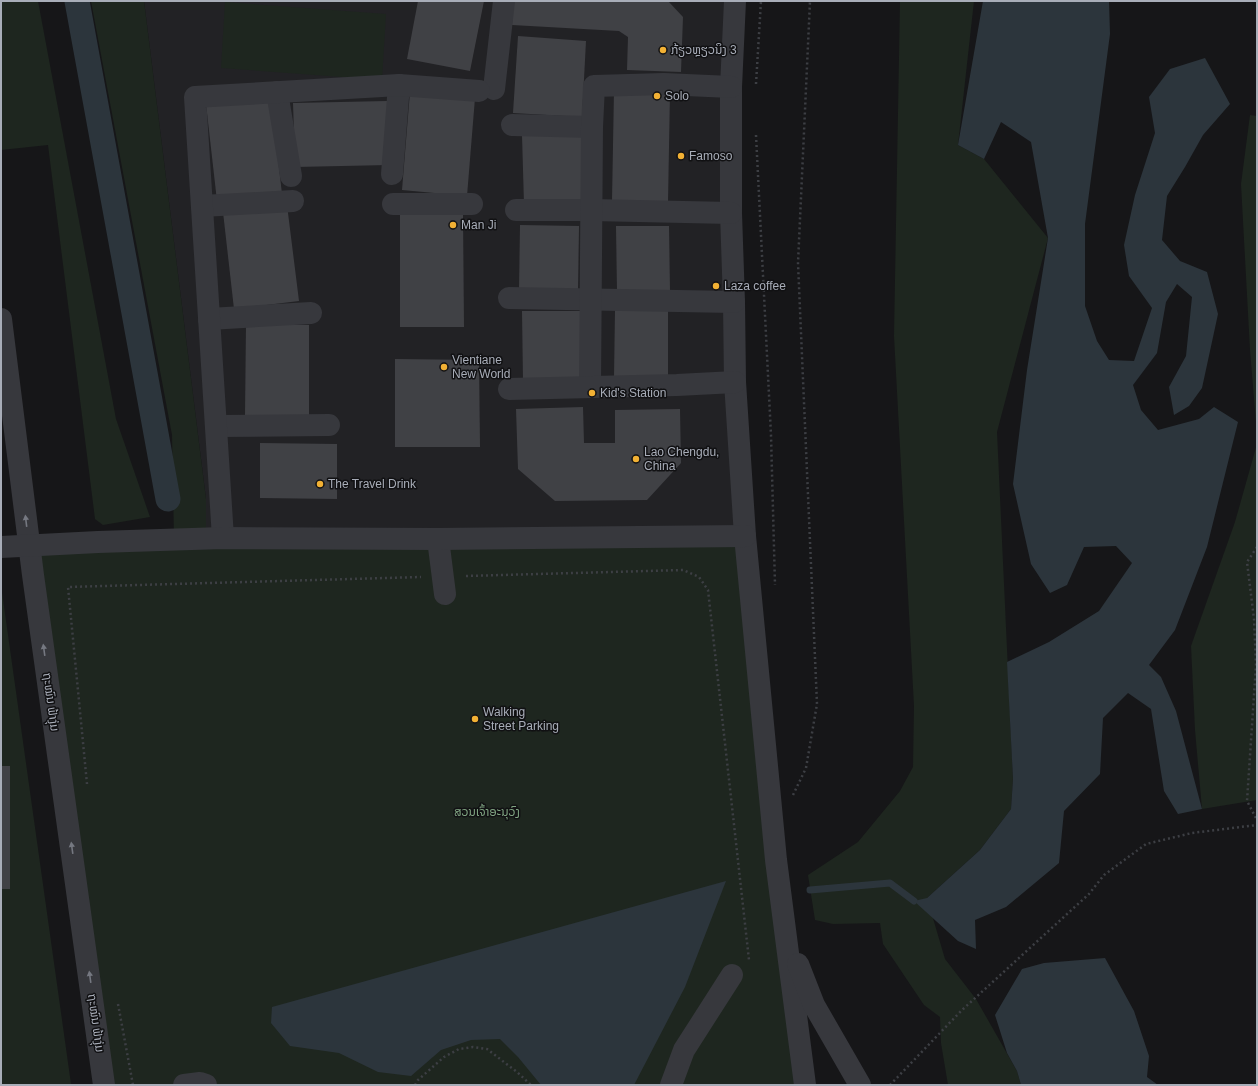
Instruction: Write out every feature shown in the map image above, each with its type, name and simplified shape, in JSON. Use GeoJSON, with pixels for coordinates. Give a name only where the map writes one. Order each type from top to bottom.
{"type":"FeatureCollection","features":[{"type":"Feature","properties":{"kind":"street"},"geometry":{"type":"LineString","coordinates":[[223,538],[195,97],[399,86],[486,90],[504,1]]}},
{"type":"Feature","properties":{"kind":"street"},"geometry":{"type":"LineString","coordinates":[[735,1],[731,87],[731,213],[736,382],[745,536],[772,827],[805,1085]]}},
{"type":"Feature","properties":{"kind":"street"},"geometry":{"type":"LineString","coordinates":[[590,387],[592,127],[594,86],[664,84],[731,87]]}},
{"type":"Feature","properties":{"kind":"street"},"geometry":{"type":"LineString","coordinates":[[392,174],[399,86]]}},
{"type":"Feature","properties":{"kind":"street"},"geometry":{"type":"LineString","coordinates":[[277,92],[291,176]]}},
{"type":"Feature","properties":{"kind":"street"},"geometry":{"type":"LineString","coordinates":[[512,125],[592,127]]}},
{"type":"Feature","properties":{"kind":"street"},"geometry":{"type":"LineString","coordinates":[[202,206],[293,201]]}},
{"type":"Feature","properties":{"kind":"street"},"geometry":{"type":"LineString","coordinates":[[393,204],[472,204]]}},
{"type":"Feature","properties":{"kind":"street"},"geometry":{"type":"LineString","coordinates":[[516,210],[731,213]]}},
{"type":"Feature","properties":{"kind":"street"},"geometry":{"type":"LineString","coordinates":[[509,298],[734,302]]}},
{"type":"Feature","properties":{"kind":"street"},"geometry":{"type":"LineString","coordinates":[[210,319],[311,313]]}},
{"type":"Feature","properties":{"kind":"street","name":"ຖະໝົນ ຟ້າງຸ່ມ"},"geometry":{"type":"LineString","coordinates":[[1,319],[30,546],[104,1085]]}},
{"type":"Feature","properties":{"kind":"street"},"geometry":{"type":"LineString","coordinates":[[509,389],[678,385],[736,382]]}},
{"type":"Feature","properties":{"kind":"street"},"geometry":{"type":"LineString","coordinates":[[216,426],[330,425]]}},
{"type":"Feature","properties":{"kind":"street"},"geometry":{"type":"LineString","coordinates":[[1,547],[223,538],[438,539],[745,536]]}},
{"type":"Feature","properties":{"kind":"street"},"geometry":{"type":"LineString","coordinates":[[438,539],[444,585]]}},
{"type":"Feature","properties":{"kind":"street"},"geometry":{"type":"LineString","coordinates":[[785,930],[814,1005],[860,1085]]}},
{"type":"Feature","properties":{"kind":"street"},"geometry":{"type":"LineString","coordinates":[[671,1085],[684,1050],[732,975]]}},
{"type":"Feature","properties":{"kind":"street"},"geometry":{"type":"LineString","coordinates":[[184,1085],[200,1083],[206,1085]]}},
{"type":"Feature","properties":{"kind":"path"},"geometry":{"type":"LineString","coordinates":[[756,88],[761,1]]}},
{"type":"Feature","properties":{"kind":"path"},"geometry":{"type":"LineString","coordinates":[[793,797],[806,768],[817,704],[798,263],[810,1]]}},
{"type":"Feature","properties":{"kind":"path"},"geometry":{"type":"LineString","coordinates":[[756,135],[772,435],[775,592]]}},
{"type":"Feature","properties":{"kind":"path"},"geometry":{"type":"LineString","coordinates":[[1257,547],[1247,562],[1254,619],[1256,665],[1247,801],[1257,820]]}},
{"type":"Feature","properties":{"kind":"path"},"geometry":{"type":"LineString","coordinates":[[88,791],[68,587],[444,585],[682,570],[699,577],[708,590],[750,967],[732,975]]}},
{"type":"Feature","properties":{"kind":"path"},"geometry":{"type":"LineString","coordinates":[[890,1085],[962,1010],[1089,894],[1104,875],[1146,844],[1192,833],[1257,825]]}},
{"type":"Feature","properties":{"kind":"path"},"geometry":{"type":"LineString","coordinates":[[118,1001],[134,1085]]}},
{"type":"Feature","properties":{"kind":"path"},"geometry":{"type":"LineString","coordinates":[[415,1085],[418,1080],[444,1057],[459,1049],[473,1047],[486,1049],[518,1072],[531,1085]]}},
{"type":"Feature","properties":{"kind":"shaded area"},"geometry":{"type":"Polygon","coordinates":[[[144,1],[735,1],[745,536],[206,539],[206,499],[144,1]]]}},
{"type":"Feature","properties":{"kind":"shaded area"},"geometry":{"type":"Polygon","coordinates":[[[983,1],[1109,1],[1110,34],[1085,224],[1085,306],[1097,341],[1109,360],[1134,361],[1152,308],[1129,276],[1124,245],[1135,195],[1155,133],[1149,97],[1170,69],[1205,58],[1230,104],[1203,135],[1167,196],[1162,240],[1180,261],[1207,272],[1218,314],[1202,388],[1189,406],[1174,415],[1169,387],[1186,356],[1192,297],[1177,284],[1166,302],[1157,353],[1133,385],[1141,410],[1158,430],[1199,419],[1214,407],[1238,422],[1207,547],[1175,630],[1149,665],[1161,677],[1176,711],[1202,809],[1178,814],[1164,791],[1151,709],[1128,693],[1103,718],[1100,774],[1064,811],[1059,863],[1006,907],[975,920],[976,949],[958,941],[914,901],[927,898],[980,850],[1011,809],[1013,779],[1007,662],[1049,642],[1099,611],[1132,563],[1116,546],[1084,547],[1067,585],[1050,593],[1031,564],[1013,484],[1027,370],[1048,238],[1031,142],[1001,122],[984,159],[958,145],[983,1]]]}},
{"type":"Feature","properties":{"kind":"shaded area"},"geometry":{"type":"Polygon","coordinates":[[[726,881],[685,987],[634,1085],[541,1085],[518,1057],[500,1039],[471,1040],[441,1050],[411,1076],[378,1072],[339,1053],[290,1046],[271,1023],[272,1007],[726,881]]]}},
{"type":"Feature","properties":{"kind":"shaded area"},"geometry":{"type":"Polygon","coordinates":[[[1105,958],[1134,1011],[1149,1056],[1147,1077],[1158,1085],[1021,1085],[1017,1071],[1007,1053],[995,1015],[1022,969],[1044,963],[1105,958]]]}},
{"type":"Feature","properties":{"kind":"green space"},"geometry":{"type":"Polygon","coordinates":[[[1,1],[38,1],[116,419],[150,517],[103,525],[95,519],[48,145],[1,150],[1,1]]]}},
{"type":"Feature","properties":{"kind":"green space","name":"ສວນເຈົ້າອະນຸວົງ"},"geometry":{"type":"Polygon","coordinates":[[[91,1],[144,1],[206,499],[206,538],[745,536],[805,1085],[104,1085],[30,546],[174,539],[172,435],[91,1]]]}},
{"type":"Feature","properties":{"kind":"green space"},"geometry":{"type":"Polygon","coordinates":[[[900,1],[974,1],[958,145],[984,159],[1048,238],[997,432],[1013,779],[1011,809],[980,850],[927,898],[945,959],[976,999],[1017,1071],[1021,1085],[948,1085],[941,1043],[940,1017],[924,1005],[883,944],[880,923],[833,924],[815,920],[808,875],[858,842],[900,791],[913,767],[914,706],[894,336],[900,1]]]}},
{"type":"Feature","properties":{"kind":"green space"},"geometry":{"type":"Polygon","coordinates":[[[225,2],[386,14],[382,80],[221,68],[225,2]]]}},
{"type":"Feature","properties":{"kind":"green space"},"geometry":{"type":"Polygon","coordinates":[[[1250,115],[1257,116],[1257,435],[1250,350],[1241,184],[1250,115]]]}},
{"type":"Feature","properties":{"kind":"green space"},"geometry":{"type":"Polygon","coordinates":[[[1257,444],[1257,800],[1202,809],[1195,730],[1191,646],[1235,522],[1257,444]]]}},
{"type":"Feature","properties":{"kind":"green space"},"geometry":{"type":"Polygon","coordinates":[[[1,585],[71,1084],[72,1085],[1,1085],[1,585]]]}},
{"type":"Feature","properties":{"kind":"building"},"geometry":{"type":"Polygon","coordinates":[[[418,1],[484,1],[470,71],[407,59],[418,1]]]}},
{"type":"Feature","properties":{"kind":"building"},"geometry":{"type":"Polygon","coordinates":[[[513,1],[668,1],[683,17],[681,72],[627,70],[628,37],[619,31],[512,25],[513,1]]]}},
{"type":"Feature","properties":{"kind":"building"},"geometry":{"type":"Polygon","coordinates":[[[518,36],[586,41],[582,117],[513,113],[518,36]]]}},
{"type":"Feature","properties":{"kind":"building"},"geometry":{"type":"Polygon","coordinates":[[[614,90],[670,92],[668,202],[612,201],[614,90]]]}},
{"type":"Feature","properties":{"kind":"building"},"geometry":{"type":"Polygon","coordinates":[[[410,92],[475,98],[467,196],[402,190],[410,92]]]}},
{"type":"Feature","properties":{"kind":"building"},"geometry":{"type":"Polygon","coordinates":[[[271,97],[282,194],[217,201],[206,104],[271,97]]]}},
{"type":"Feature","properties":{"kind":"building"},"geometry":{"type":"Polygon","coordinates":[[[387,101],[389,165],[295,167],[293,103],[387,101]]]}},
{"type":"Feature","properties":{"kind":"building"},"geometry":{"type":"Polygon","coordinates":[[[582,134],[584,203],[524,204],[522,135],[582,134]]]}},
{"type":"Feature","properties":{"kind":"building"},"geometry":{"type":"Polygon","coordinates":[[[287,205],[299,301],[234,309],[223,212],[287,205]]]}},
{"type":"Feature","properties":{"kind":"building"},"geometry":{"type":"Polygon","coordinates":[[[400,215],[463,215],[464,327],[400,327],[400,215]]]}},
{"type":"Feature","properties":{"kind":"building"},"geometry":{"type":"Polygon","coordinates":[[[520,225],[579,226],[578,292],[519,291],[520,225]]]}},
{"type":"Feature","properties":{"kind":"building"},"geometry":{"type":"Polygon","coordinates":[[[616,226],[669,226],[670,292],[617,292],[616,226]]]}},
{"type":"Feature","properties":{"kind":"building"},"geometry":{"type":"Polygon","coordinates":[[[615,310],[668,310],[668,379],[614,378],[615,310]]]}},
{"type":"Feature","properties":{"kind":"building"},"geometry":{"type":"Polygon","coordinates":[[[522,311],[580,311],[582,380],[523,381],[522,311]]]}},
{"type":"Feature","properties":{"kind":"building"},"geometry":{"type":"Polygon","coordinates":[[[246,324],[309,325],[309,416],[245,416],[246,324]]]}},
{"type":"Feature","properties":{"kind":"building"},"geometry":{"type":"Polygon","coordinates":[[[395,359],[479,360],[480,447],[395,447],[395,359]]]}},
{"type":"Feature","properties":{"kind":"building"},"geometry":{"type":"Polygon","coordinates":[[[583,407],[584,443],[615,443],[615,410],[680,409],[681,463],[647,500],[555,501],[518,469],[516,409],[583,407]]]}},
{"type":"Feature","properties":{"kind":"building"},"geometry":{"type":"Polygon","coordinates":[[[260,443],[337,444],[337,499],[260,498],[260,443]]]}},
{"type":"Feature","properties":{"kind":"building"},"geometry":{"type":"Polygon","coordinates":[[[1,766],[10,766],[10,889],[1,889],[1,766]]]}},
{"type":"Feature","properties":{"kind":"waterway"},"geometry":{"type":"LineString","coordinates":[[77,1],[168,499]]}},
{"type":"Feature","properties":{"kind":"waterway"},"geometry":{"type":"LineString","coordinates":[[810,890],[890,883],[914,901]]}},
{"type":"Feature","properties":{"kind":"place","name":"ກ້ຽວຫຼຽວນິງ 3"},"geometry":{"type":"Point","coordinates":[663,50]}},
{"type":"Feature","properties":{"kind":"place","name":"Solo"},"geometry":{"type":"Point","coordinates":[657,96]}},
{"type":"Feature","properties":{"kind":"place","name":"Famoso"},"geometry":{"type":"Point","coordinates":[681,156]}},
{"type":"Feature","properties":{"kind":"place","name":"Man Ji"},"geometry":{"type":"Point","coordinates":[453,225]}},
{"type":"Feature","properties":{"kind":"place","name":"Laza coffee"},"geometry":{"type":"Point","coordinates":[716,286]}},
{"type":"Feature","properties":{"kind":"place","name":"Vientiane New World"},"geometry":{"type":"Point","coordinates":[444,367]}},
{"type":"Feature","properties":{"kind":"place","name":"Kid's Station"},"geometry":{"type":"Point","coordinates":[592,393]}},
{"type":"Feature","properties":{"kind":"place","name":"Lao Chengdu, China"},"geometry":{"type":"Point","coordinates":[636,459]}},
{"type":"Feature","properties":{"kind":"place","name":"The Travel Drink"},"geometry":{"type":"Point","coordinates":[320,484]}},
{"type":"Feature","properties":{"kind":"place","name":"Walking Street Parking"},"geometry":{"type":"Point","coordinates":[475,719]}}]}
